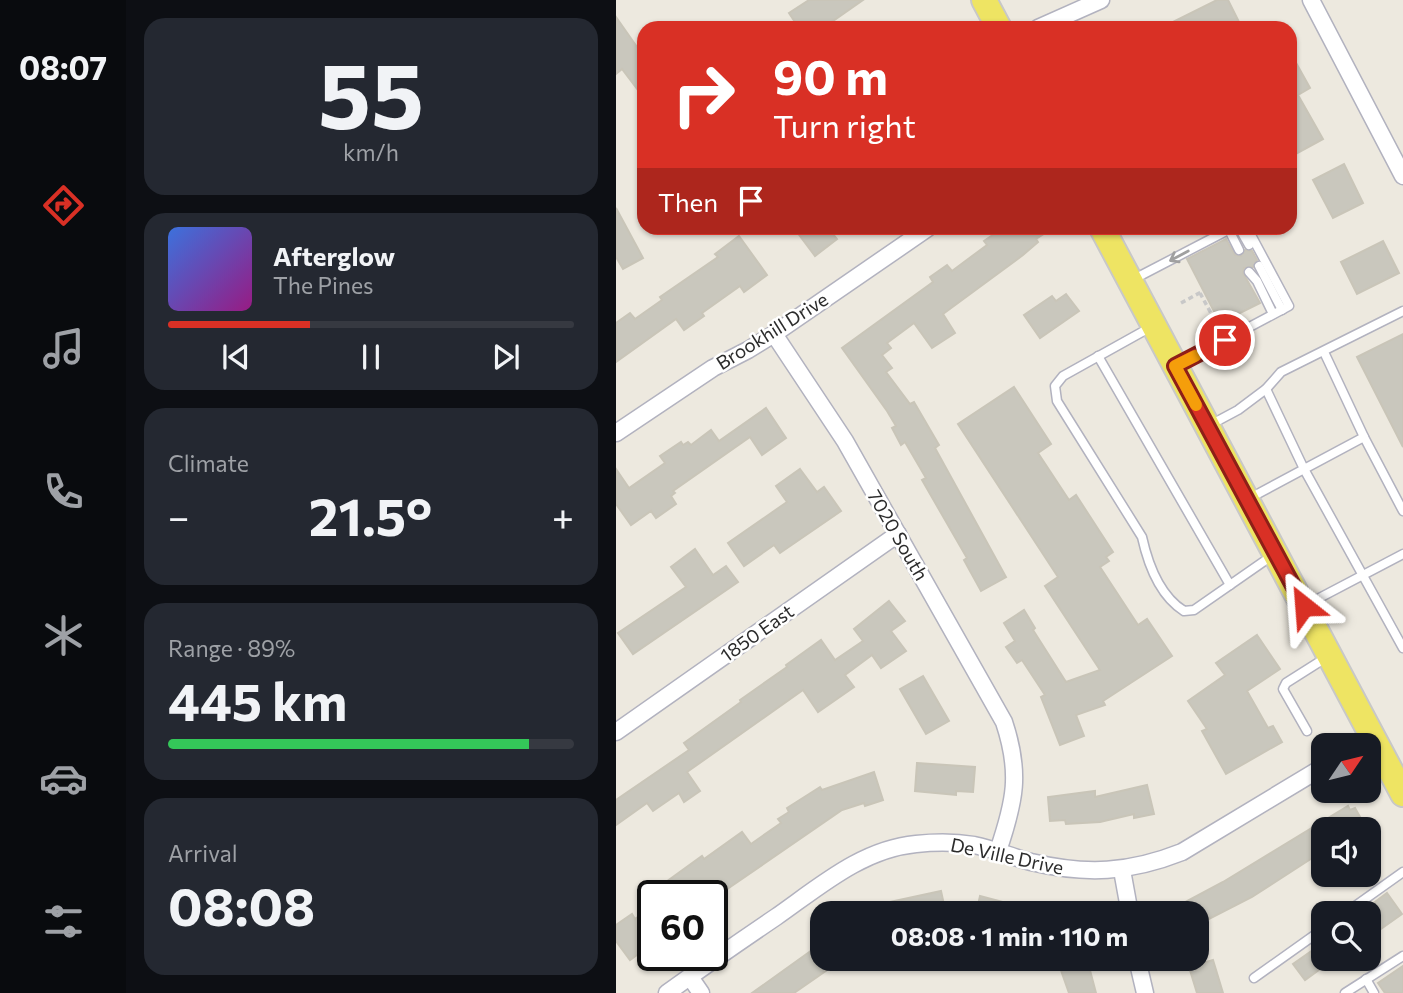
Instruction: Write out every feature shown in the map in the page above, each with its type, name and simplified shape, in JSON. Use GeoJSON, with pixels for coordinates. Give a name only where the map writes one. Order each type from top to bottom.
{"type":"FeatureCollection","features":[{"type":"Feature","properties":{"kind":"main road"},"geometry":{"type":"LineString","coordinates":[[984,0],[995,21]]}},
{"type":"Feature","properties":{"kind":"main road"},"geometry":{"type":"LineString","coordinates":[[1106,235],[1330,656],[1363,733]]}},
{"type":"Feature","properties":{"kind":"main road"},"geometry":{"type":"LineString","coordinates":[[1381,762],[1403,794]]}},
{"type":"Feature","properties":{"kind":"street"},"geometry":{"type":"LineString","coordinates":[[1054,21],[1101,0]]}},
{"type":"Feature","properties":{"kind":"street"},"geometry":{"type":"LineString","coordinates":[[1311,0],[1403,176]]}},
{"type":"Feature","properties":{"kind":"street"},"geometry":{"type":"LineString","coordinates":[[1387,146],[1403,139]]}},
{"type":"Feature","properties":{"kind":"street","name":"Brookhill Drive"},"geometry":{"type":"LineString","coordinates":[[616,433],[713,368],[774,334],[918,235]]}},
{"type":"Feature","properties":{"kind":"street","name":"7020 South"},"geometry":{"type":"LineString","coordinates":[[774,334],[845,441],[1004,722],[1015,765],[1015,787],[1009,819],[998,851]]}},
{"type":"Feature","properties":{"kind":"street","name":"1850 East"},"geometry":{"type":"LineString","coordinates":[[616,732],[898,534]]}},
{"type":"Feature","properties":{"kind":"street","name":"De Ville Drive"},"geometry":{"type":"LineString","coordinates":[[667,993],[848,867],[885,849],[942,842],[973,845],[1029,862],[1063,868],[1122,870],[1182,852],[1311,773]]}},
{"type":"Feature","properties":{"kind":"street"},"geometry":{"type":"LineString","coordinates":[[1122,870],[1128,901]]}},
{"type":"Feature","properties":{"kind":"street"},"geometry":{"type":"LineString","coordinates":[[1140,971],[1145,993]]}},
{"type":"Feature","properties":{"kind":"street"},"geometry":{"type":"LineString","coordinates":[[690,976],[701,993]]}},
{"type":"Feature","properties":{"kind":"lane"},"geometry":{"type":"LineString","coordinates":[[1131,281],[1219,235]]}},
{"type":"Feature","properties":{"kind":"lane"},"geometry":{"type":"LineString","coordinates":[[1232,235],[1239,250]]}},
{"type":"Feature","properties":{"kind":"lane"},"geometry":{"type":"LineString","coordinates":[[1243,235],[1249,245]]}},
{"type":"Feature","properties":{"kind":"lane"},"geometry":{"type":"LineString","coordinates":[[1175,366],[1289,306],[1251,235]]}},
{"type":"Feature","properties":{"kind":"lane"},"geometry":{"type":"LineString","coordinates":[[1259,267],[1282,310]]}},
{"type":"Feature","properties":{"kind":"lane"},"geometry":{"type":"LineString","coordinates":[[1249,272],[1257,281],[1273,314]]}},
{"type":"Feature","properties":{"kind":"lane"},"geometry":{"type":"LineString","coordinates":[[1208,426],[1238,410],[1281,372],[1403,311]]}},
{"type":"Feature","properties":{"kind":"lane"},"geometry":{"type":"LineString","coordinates":[[1154,325],[1063,376],[1055,386],[1057,401],[1142,537],[1147,559],[1171,603],[1184,611],[1194,610],[1275,553]]}},
{"type":"Feature","properties":{"kind":"lane"},"geometry":{"type":"LineString","coordinates":[[1324,352],[1403,511]]}},
{"type":"Feature","properties":{"kind":"lane"},"geometry":{"type":"LineString","coordinates":[[1098,356],[1230,585]]}},
{"type":"Feature","properties":{"kind":"lane"},"geometry":{"type":"LineString","coordinates":[[1266,388],[1304,469],[1403,648]]}},
{"type":"Feature","properties":{"kind":"lane"},"geometry":{"type":"LineString","coordinates":[[1247,500],[1364,437]]}},
{"type":"Feature","properties":{"kind":"lane"},"geometry":{"type":"LineString","coordinates":[[1304,606],[1403,554]]}},
{"type":"Feature","properties":{"kind":"lane"},"geometry":{"type":"LineString","coordinates":[[1307,731],[1283,690],[1286,683],[1330,656]]}},
{"type":"Feature","properties":{"kind":"lane"},"geometry":{"type":"LineString","coordinates":[[1362,901],[1403,872]]}},
{"type":"Feature","properties":{"kind":"lane"},"geometry":{"type":"LineString","coordinates":[[1254,978],[1311,938]]}},
{"type":"Feature","properties":{"kind":"lane"},"geometry":{"type":"LineString","coordinates":[[1345,993],[1403,956]]}},
{"type":"Feature","properties":{"kind":"lane"},"geometry":{"type":"LineString","coordinates":[[1366,979],[1374,993]]}},
{"type":"Feature","properties":{"kind":"path"},"geometry":{"type":"LineString","coordinates":[[1181,303],[1202,292],[1220,330]]}},
{"type":"Feature","properties":{"kind":"building"},"geometry":{"type":"Polygon","coordinates":[[[809,0],[863,0],[833,21],[794,21],[789,13],[809,0]]]}},
{"type":"Feature","properties":{"kind":"building"},"geometry":{"type":"Polygon","coordinates":[[[1217,0],[1228,0],[1238,21],[1175,21],[1217,0]]]}},
{"type":"Feature","properties":{"kind":"building"},"geometry":{"type":"Polygon","coordinates":[[[616,17],[637,47],[637,89],[622,69],[616,74],[616,17]]]}},
{"type":"Feature","properties":{"kind":"building"},"geometry":{"type":"Polygon","coordinates":[[[1297,65],[1310,88],[1298,95],[1323,139],[1297,153],[1297,65]]]}},
{"type":"Feature","properties":{"kind":"building"},"geometry":{"type":"Polygon","coordinates":[[[1344,164],[1363,203],[1333,218],[1313,180],[1344,164]]]}},
{"type":"Feature","properties":{"kind":"building"},"geometry":{"type":"Polygon","coordinates":[[[616,208],[643,258],[623,269],[616,257],[616,208]]]}},
{"type":"Feature","properties":{"kind":"building"},"geometry":{"type":"Polygon","coordinates":[[[799,235],[834,235],[837,239],[815,256],[799,235]]]}},
{"type":"Feature","properties":{"kind":"building"},"geometry":{"type":"Polygon","coordinates":[[[993,235],[1042,235],[1023,255],[943,314],[955,333],[932,348],[914,323],[887,343],[891,348],[882,355],[892,368],[886,372],[910,404],[914,402],[939,445],[935,448],[1006,577],[981,591],[964,560],[967,558],[922,480],[926,478],[905,442],[901,445],[892,428],[896,426],[887,411],[842,348],[933,282],[930,277],[947,265],[952,271],[987,245],[984,241],[993,235]]]}},
{"type":"Feature","properties":{"kind":"building"},"geometry":{"type":"Polygon","coordinates":[[[739,236],[767,275],[744,292],[740,286],[702,313],[704,316],[684,330],[676,319],[616,362],[616,323],[630,313],[635,319],[662,300],[660,297],[718,257],[715,254],[739,236]]]}},
{"type":"Feature","properties":{"kind":"building"},"geometry":{"type":"Polygon","coordinates":[[[1226,239],[1235,255],[1241,256],[1245,250],[1252,251],[1257,260],[1253,267],[1244,268],[1243,273],[1260,303],[1220,323],[1187,259],[1226,239]]]}},
{"type":"Feature","properties":{"kind":"building"},"geometry":{"type":"Polygon","coordinates":[[[1383,241],[1399,273],[1357,294],[1341,262],[1383,241]]]}},
{"type":"Feature","properties":{"kind":"building"},"geometry":{"type":"Polygon","coordinates":[[[1066,294],[1079,311],[1040,338],[1024,315],[1052,296],[1056,301],[1066,294]]]}},
{"type":"Feature","properties":{"kind":"building"},"geometry":{"type":"Polygon","coordinates":[[[1403,334],[1403,447],[1357,357],[1403,334]]]}},
{"type":"Feature","properties":{"kind":"building"},"geometry":{"type":"Polygon","coordinates":[[[1014,387],[1051,444],[1038,453],[1069,500],[1076,495],[1113,552],[1106,557],[1109,561],[1100,567],[1138,625],[1147,619],[1172,656],[1103,701],[1105,705],[1076,715],[1084,736],[1060,745],[1041,697],[1045,695],[1022,660],[1017,663],[1006,647],[1015,641],[1004,623],[1024,610],[1035,628],[1033,630],[1066,682],[1100,670],[1045,586],[1058,577],[958,424],[1014,387]]]}},
{"type":"Feature","properties":{"kind":"building"},"geometry":{"type":"Polygon","coordinates":[[[766,408],[786,438],[762,455],[750,437],[673,491],[675,493],[671,496],[676,504],[656,518],[651,511],[631,525],[616,504],[616,469],[629,488],[665,463],[660,456],[681,442],[683,445],[688,442],[691,445],[711,430],[719,441],[766,408]]]}},
{"type":"Feature","properties":{"kind":"building"},"geometry":{"type":"Polygon","coordinates":[[[800,469],[817,492],[824,487],[841,511],[780,553],[774,545],[744,566],[728,543],[787,502],[776,486],[800,469]]]}},
{"type":"Feature","properties":{"kind":"building"},"geometry":{"type":"Polygon","coordinates":[[[695,549],[713,575],[726,566],[738,582],[633,654],[618,633],[686,587],[671,567],[695,549]]]}},
{"type":"Feature","properties":{"kind":"building"},"geometry":{"type":"Polygon","coordinates":[[[889,601],[905,621],[891,631],[906,651],[881,668],[872,655],[845,675],[854,687],[818,712],[803,690],[687,772],[700,791],[684,802],[679,793],[653,811],[647,803],[616,825],[616,800],[689,750],[684,743],[821,640],[835,660],[863,641],[854,629],[889,601]]]}},
{"type":"Feature","properties":{"kind":"building"},"geometry":{"type":"Polygon","coordinates":[[[1257,635],[1280,669],[1247,691],[1268,728],[1273,726],[1282,742],[1226,774],[1202,731],[1207,729],[1188,701],[1225,675],[1216,663],[1257,635]]]}},
{"type":"Feature","properties":{"kind":"building"},"geometry":{"type":"Polygon","coordinates":[[[923,676],[949,721],[926,734],[900,689],[923,676]]]}},
{"type":"Feature","properties":{"kind":"building"},"geometry":{"type":"Polygon","coordinates":[[[917,763],[975,767],[973,792],[956,791],[956,795],[915,791],[917,763]]]}},
{"type":"Feature","properties":{"kind":"building"},"geometry":{"type":"Polygon","coordinates":[[[874,772],[883,800],[842,810],[728,888],[728,880],[669,880],[742,832],[751,844],[781,823],[778,819],[789,812],[787,808],[820,787],[822,790],[874,772]]]}},
{"type":"Feature","properties":{"kind":"building"},"geometry":{"type":"Polygon","coordinates":[[[1147,785],[1154,814],[1134,818],[1134,814],[1100,822],[1066,824],[1065,820],[1050,821],[1048,797],[1095,791],[1095,797],[1147,785]]]}},
{"type":"Feature","properties":{"kind":"building"},"geometry":{"type":"Polygon","coordinates":[[[1348,806],[1350,810],[1355,808],[1360,817],[1330,817],[1348,806]]]}},
{"type":"Feature","properties":{"kind":"building"},"geometry":{"type":"Polygon","coordinates":[[[1311,828],[1311,859],[1252,897],[1209,919],[1209,901],[1187,901],[1311,828]]]}},
{"type":"Feature","properties":{"kind":"building"},"geometry":{"type":"Polygon","coordinates":[[[941,891],[943,901],[894,901],[941,891]]]}},
{"type":"Feature","properties":{"kind":"building"},"geometry":{"type":"Polygon","coordinates":[[[1387,893],[1402,914],[1381,929],[1381,901],[1376,901],[1387,893]]]}},
{"type":"Feature","properties":{"kind":"building"},"geometry":{"type":"Polygon","coordinates":[[[980,896],[999,901],[979,901],[980,896]]]}},
{"type":"Feature","properties":{"kind":"building"},"geometry":{"type":"Polygon","coordinates":[[[632,914],[635,919],[637,918],[637,955],[630,960],[616,941],[616,925],[632,914]]]}},
{"type":"Feature","properties":{"kind":"building"},"geometry":{"type":"Polygon","coordinates":[[[1311,951],[1311,971],[1317,971],[1305,980],[1293,964],[1311,951]]]}},
{"type":"Feature","properties":{"kind":"building"},"geometry":{"type":"Polygon","coordinates":[[[810,952],[810,971],[826,971],[794,993],[752,993],[810,952]]]}},
{"type":"Feature","properties":{"kind":"building"},"geometry":{"type":"Polygon","coordinates":[[[1213,960],[1223,993],[1197,993],[1190,971],[1209,971],[1209,961],[1213,960]]]}},
{"type":"Feature","properties":{"kind":"building"},"geometry":{"type":"Polygon","coordinates":[[[1403,966],[1403,993],[1385,993],[1378,983],[1403,966]]]}},
{"type":"Feature","properties":{"kind":"building"},"geometry":{"type":"Polygon","coordinates":[[[1061,971],[1090,971],[1096,993],[1069,993],[1061,971]]]}},
{"type":"Feature","properties":{"kind":"slow traffic"},"geometry":{"type":"LineString","coordinates":[[1195,356],[1175,366],[1196,405]]}},
{"type":"Feature","properties":{"kind":"route"},"geometry":{"type":"LineString","coordinates":[[1225,340],[1175,366],[1304,606]]}}]}
